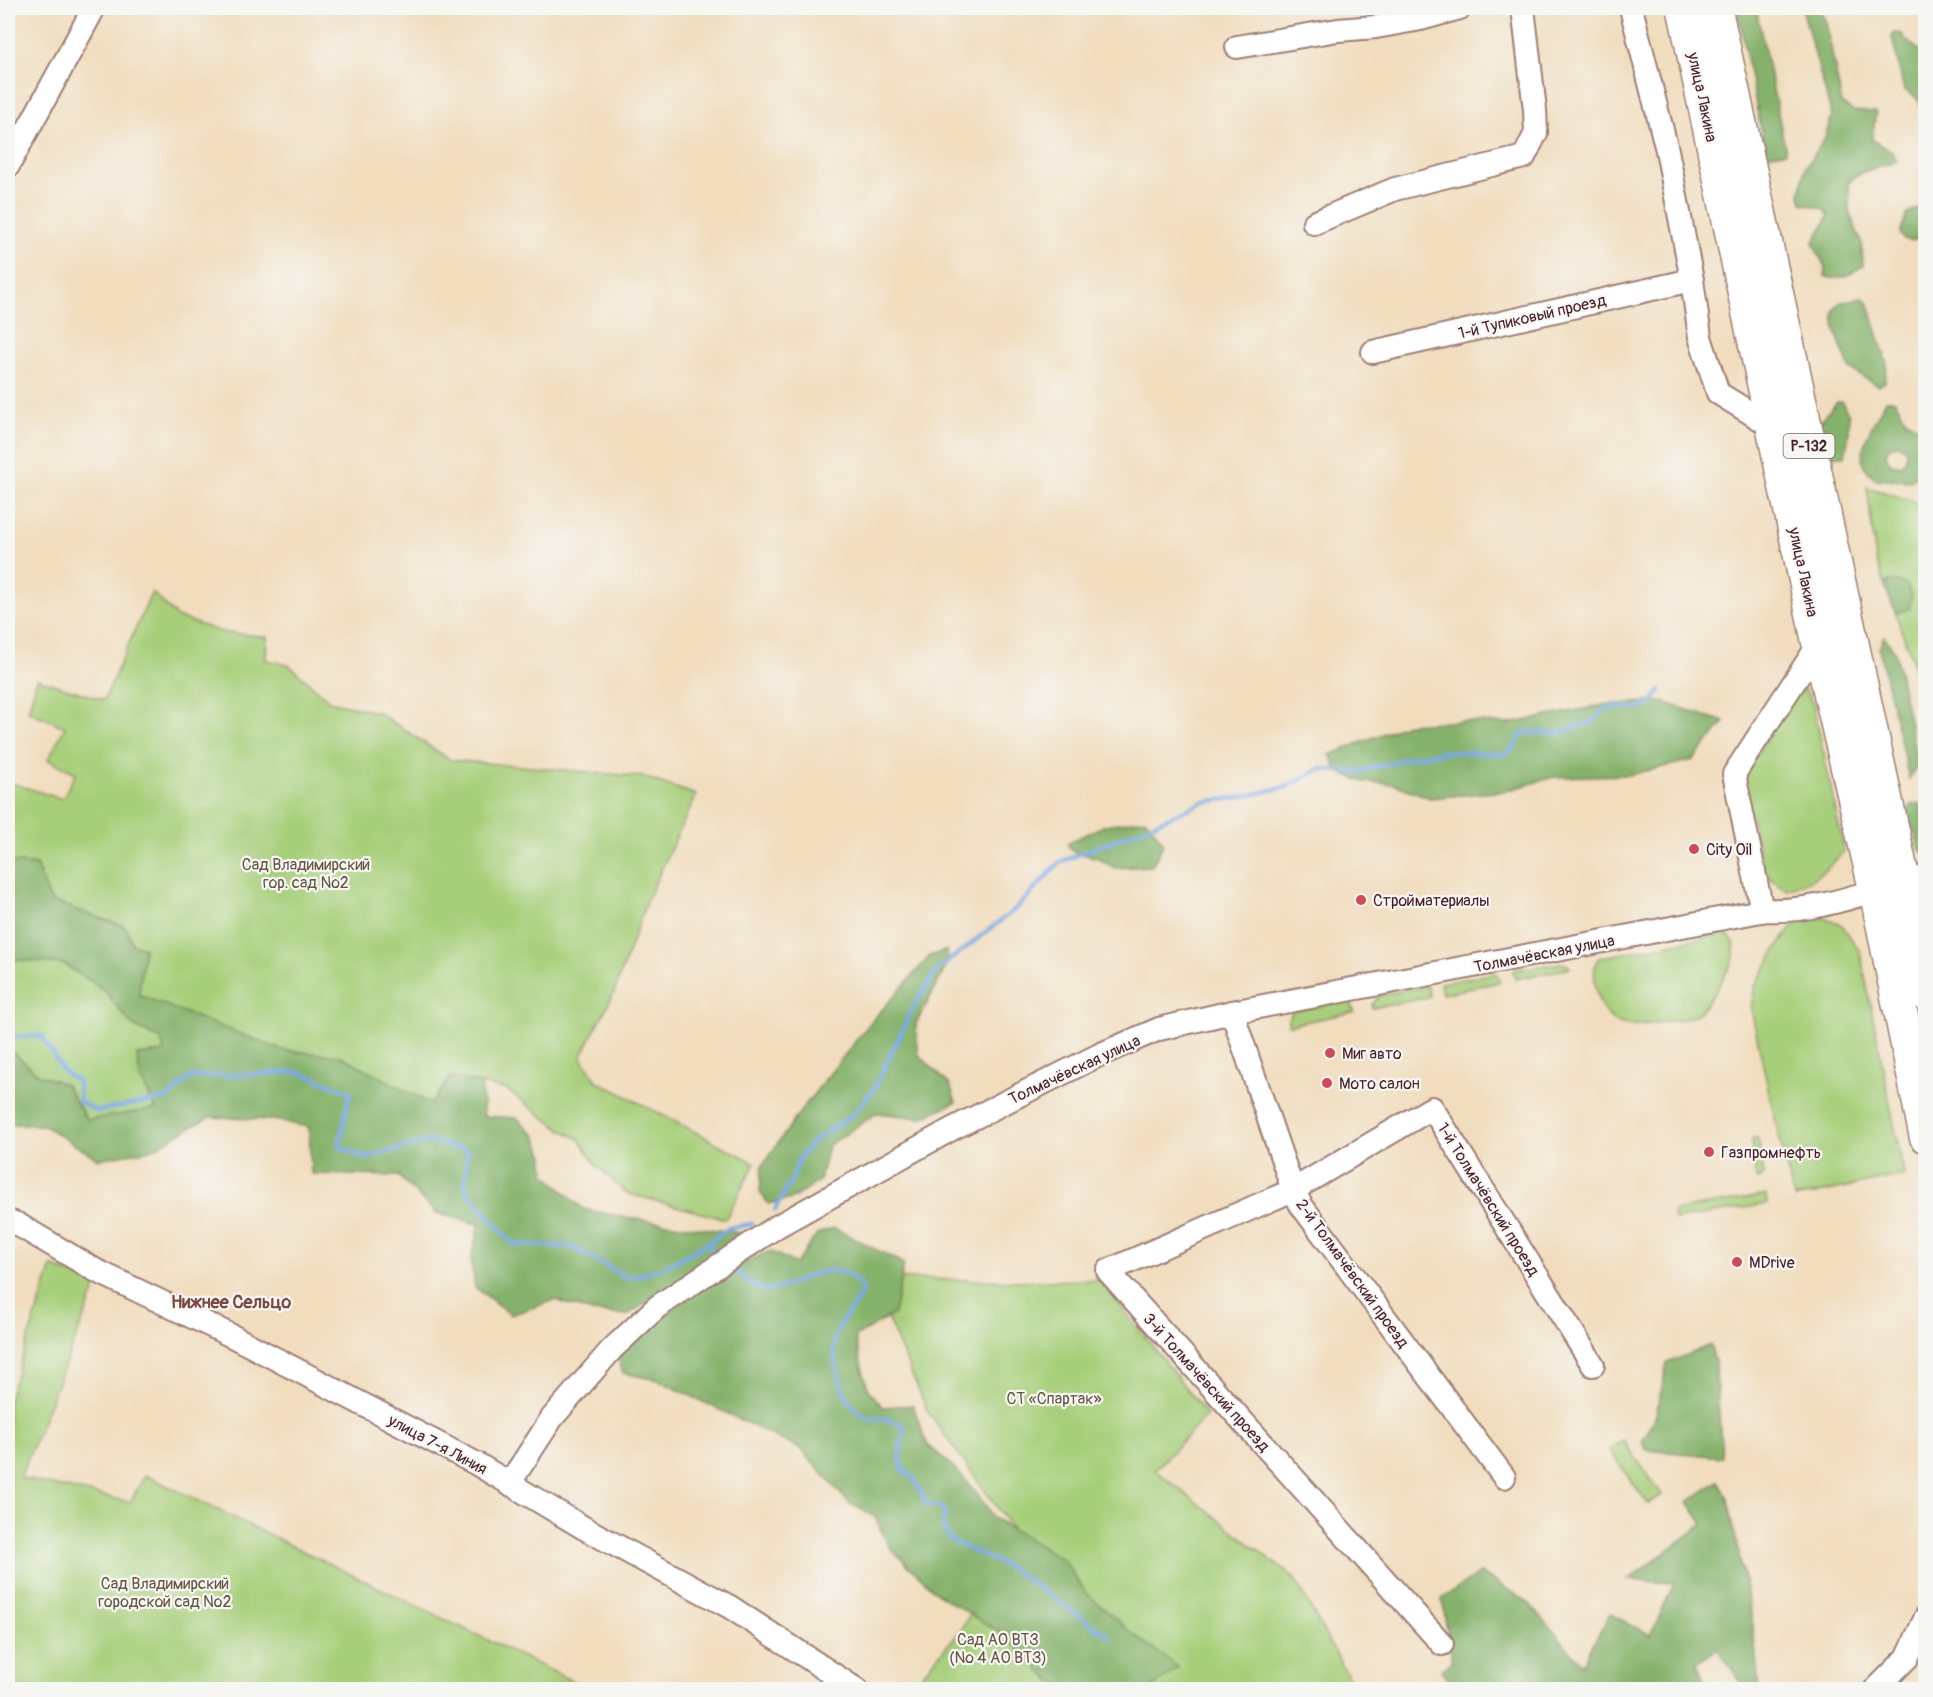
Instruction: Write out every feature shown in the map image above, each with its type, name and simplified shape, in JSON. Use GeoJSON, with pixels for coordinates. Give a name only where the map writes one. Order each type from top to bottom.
{"type":"FeatureCollection","features":[{"type":"Feature","properties":{"kind":"highway","name":"улица Лакина"},"geometry":{"type":"LineString","coordinates":[[1684,8],[1828,685],[1902,883],[1926,1136]]}},
{"type":"Feature","properties":{"kind":"highway","name":"улица Лакина"},"geometry":{"type":"LineString","coordinates":[[1715,8],[1926,994]]}},
{"type":"Feature","properties":{"kind":"street"},"geometry":{"type":"LineString","coordinates":[[8,166],[94,8]]}},
{"type":"Feature","properties":{"kind":"street"},"geometry":{"type":"LineString","coordinates":[[1237,47],[1338,30],[1376,27],[1421,19],[1460,8]]}},
{"type":"Feature","properties":{"kind":"street"},"geometry":{"type":"LineString","coordinates":[[1314,223],[1395,189],[1524,157],[1536,133],[1523,8]]}},
{"type":"Feature","properties":{"kind":"street"},"geometry":{"type":"LineString","coordinates":[[1631,8],[1666,150],[1692,279],[1700,337],[1718,393],[1773,427]]}},
{"type":"Feature","properties":{"kind":"street","name":"1-й Тупиковый проезд"},"geometry":{"type":"LineString","coordinates":[[1373,352],[1692,279]]}},
{"type":"Feature","properties":{"kind":"street"},"geometry":{"type":"LineString","coordinates":[[1764,910],[1734,774],[1819,644]]}},
{"type":"Feature","properties":{"kind":"street","name":"Толмачёвская улица"},"geometry":{"type":"LineString","coordinates":[[509,1484],[552,1419],[612,1349],[657,1307],[776,1227],[952,1129],[1080,1064],[1159,1029],[1232,1012],[1764,910],[1789,911],[1844,901],[1902,883]]}},
{"type":"Feature","properties":{"kind":"street","name":"2-й Толмачёвский проезд"},"geometry":{"type":"LineString","coordinates":[[1232,1012],[1293,1190],[1301,1205],[1504,1477]]}},
{"type":"Feature","properties":{"kind":"street","name":"1-й Толмачёвский проезд"},"geometry":{"type":"LineString","coordinates":[[1293,1190],[1432,1108],[1593,1365]]}},
{"type":"Feature","properties":{"kind":"street","name":"3-й Толмачёвский проезд"},"geometry":{"type":"LineString","coordinates":[[1293,1190],[1108,1271],[1442,1644]]}},
{"type":"Feature","properties":{"kind":"street","name":"улица 7-я Линия"},"geometry":{"type":"LineString","coordinates":[[8,1221],[17,1224],[95,1270],[232,1336],[467,1458],[604,1539],[730,1607],[857,1689]]}},
{"type":"Feature","properties":{"kind":"street"},"geometry":{"type":"LineString","coordinates":[[1875,1689],[1907,1658],[1926,1617]]}},
{"type":"Feature","properties":{"kind":"green space"},"geometry":{"type":"Polygon","coordinates":[[[1737,8],[1756,8],[1786,152],[1766,155],[1737,8]]]}},
{"type":"Feature","properties":{"kind":"green space"},"geometry":{"type":"Polygon","coordinates":[[[1802,8],[1819,8],[1826,22],[1842,104],[1853,111],[1876,112],[1872,140],[1892,152],[1897,161],[1863,172],[1849,181],[1849,211],[1862,244],[1863,266],[1840,278],[1825,276],[1825,267],[1813,243],[1829,216],[1824,209],[1802,203],[1800,194],[1805,168],[1824,140],[1832,116],[1802,8]]]}},
{"type":"Feature","properties":{"kind":"green space"},"geometry":{"type":"Polygon","coordinates":[[[1894,33],[1902,34],[1925,55],[1925,113],[1917,98],[1904,90],[1892,37],[1894,33]]]}},
{"type":"Feature","properties":{"kind":"green space"},"geometry":{"type":"Polygon","coordinates":[[[1919,208],[1925,208],[1925,237],[1911,241],[1903,239],[1900,233],[1907,214],[1919,208]]]}},
{"type":"Feature","properties":{"kind":"green space"},"geometry":{"type":"Polygon","coordinates":[[[1863,298],[1868,302],[1887,364],[1885,382],[1878,386],[1850,369],[1834,325],[1835,308],[1840,303],[1863,298]]]}},
{"type":"Feature","properties":{"kind":"green space"},"geometry":{"type":"Polygon","coordinates":[[[1886,400],[1895,400],[1906,420],[1925,432],[1924,469],[1911,481],[1875,479],[1863,464],[1863,448],[1886,400]],[[1898,444],[1889,447],[1886,454],[1888,461],[1894,465],[1901,465],[1906,459],[1906,450],[1898,444]]]}},
{"type":"Feature","properties":{"kind":"green space"},"geometry":{"type":"Polygon","coordinates":[[[1837,402],[1842,402],[1849,415],[1849,434],[1845,456],[1825,456],[1818,426],[1837,402]]]}},
{"type":"Feature","properties":{"kind":"green space"},"geometry":{"type":"Polygon","coordinates":[[[1867,487],[1913,501],[1925,512],[1925,725],[1912,659],[1876,560],[1867,487]]]}},
{"type":"Feature","properties":{"kind":"green space"},"geometry":{"type":"Polygon","coordinates":[[[1888,581],[1905,583],[1912,594],[1909,609],[1896,613],[1885,587],[1888,581]]]}},
{"type":"Feature","properties":{"kind":"green space","name":"Сад Владимирский гор. сад №2"},"geometry":{"type":"Polygon","coordinates":[[[152,592],[177,617],[222,632],[267,637],[266,660],[289,665],[329,701],[379,713],[450,760],[644,777],[696,795],[647,900],[613,995],[581,1057],[597,1081],[755,1163],[726,1218],[626,1193],[596,1165],[579,1139],[557,1127],[507,1090],[451,1077],[431,1105],[341,1056],[282,1050],[138,995],[144,948],[132,944],[126,927],[51,901],[36,865],[8,862],[8,782],[62,799],[76,773],[48,760],[65,727],[28,711],[37,679],[104,700],[152,592]]]}},
{"type":"Feature","properties":{"kind":"green space"},"geometry":{"type":"Polygon","coordinates":[[[1884,636],[1895,652],[1918,765],[1909,779],[1879,649],[1884,636]]]}},
{"type":"Feature","properties":{"kind":"green space"},"geometry":{"type":"Polygon","coordinates":[[[1926,653],[1925,702],[1916,684],[1917,656],[1926,653]]]}},
{"type":"Feature","properties":{"kind":"green space"},"geometry":{"type":"Polygon","coordinates":[[[1805,690],[1813,703],[1844,850],[1819,875],[1787,889],[1773,881],[1763,868],[1743,783],[1750,764],[1798,692],[1805,690]]]}},
{"type":"Feature","properties":{"kind":"green space"},"geometry":{"type":"Polygon","coordinates":[[[1660,701],[1725,722],[1693,760],[1629,775],[1554,777],[1505,791],[1430,798],[1394,784],[1365,782],[1338,772],[1330,755],[1407,724],[1463,721],[1509,724],[1603,705],[1660,701]]]}},
{"type":"Feature","properties":{"kind":"green space"},"geometry":{"type":"Polygon","coordinates":[[[1920,803],[1925,829],[1925,853],[1918,849],[1916,834],[1904,818],[1911,805],[1920,803]]]}},
{"type":"Feature","properties":{"kind":"green space"},"geometry":{"type":"Polygon","coordinates":[[[1146,819],[1164,843],[1152,866],[1115,868],[1098,858],[1072,851],[1067,843],[1105,825],[1146,819]]]}},
{"type":"Feature","properties":{"kind":"green space"},"geometry":{"type":"Polygon","coordinates":[[[8,862],[36,865],[51,901],[126,927],[132,944],[144,948],[139,995],[282,1050],[341,1056],[431,1104],[451,1077],[481,1084],[484,1116],[517,1118],[536,1136],[544,1156],[545,1174],[583,1209],[622,1217],[740,1233],[731,1245],[628,1315],[592,1312],[555,1300],[511,1315],[475,1287],[471,1261],[479,1224],[436,1213],[398,1176],[311,1174],[309,1127],[274,1120],[209,1117],[151,1150],[98,1159],[43,1125],[8,1124],[8,1048],[39,1075],[65,1084],[87,1120],[156,1109],[140,1077],[137,1055],[164,1052],[161,1039],[133,1026],[103,989],[64,964],[8,959],[8,862]]]}},
{"type":"Feature","properties":{"kind":"green space"},"geometry":{"type":"Polygon","coordinates":[[[1824,917],[1842,925],[1860,951],[1904,1175],[1794,1198],[1751,1008],[1755,986],[1780,943],[1797,922],[1824,917]]]}},
{"type":"Feature","properties":{"kind":"green space"},"geometry":{"type":"Polygon","coordinates":[[[1726,933],[1734,942],[1733,960],[1712,996],[1697,1014],[1682,1019],[1631,1025],[1612,1020],[1605,1013],[1600,1003],[1595,980],[1595,969],[1599,958],[1726,933]]]}},
{"type":"Feature","properties":{"kind":"green space"},"geometry":{"type":"Polygon","coordinates":[[[947,950],[947,965],[916,1024],[918,1054],[950,1085],[956,1102],[920,1118],[877,1113],[828,1146],[820,1180],[792,1199],[768,1204],[760,1192],[762,1166],[802,1109],[870,1023],[930,956],[947,950]]]}},
{"type":"Feature","properties":{"kind":"green space"},"geometry":{"type":"Polygon","coordinates":[[[8,959],[64,964],[103,989],[133,1026],[161,1039],[165,1053],[137,1056],[140,1077],[156,1109],[87,1120],[65,1084],[39,1075],[8,1048],[8,959]]]}},
{"type":"Feature","properties":{"kind":"green space"},"geometry":{"type":"Polygon","coordinates":[[[1560,963],[1570,968],[1515,979],[1513,970],[1560,963]]]}},
{"type":"Feature","properties":{"kind":"green space"},"geometry":{"type":"Polygon","coordinates":[[[1496,973],[1500,982],[1442,994],[1440,983],[1496,973]]]}},
{"type":"Feature","properties":{"kind":"green space"},"geometry":{"type":"Polygon","coordinates":[[[1427,986],[1430,997],[1372,1008],[1380,995],[1427,986]]]}},
{"type":"Feature","properties":{"kind":"green space"},"geometry":{"type":"Polygon","coordinates":[[[1347,1001],[1352,1005],[1354,1012],[1289,1025],[1288,1020],[1292,1011],[1347,1001]]]}},
{"type":"Feature","properties":{"kind":"green space"},"geometry":{"type":"Polygon","coordinates":[[[1755,1138],[1759,1143],[1763,1175],[1760,1179],[1756,1178],[1751,1141],[1755,1138]]]}},
{"type":"Feature","properties":{"kind":"green space"},"geometry":{"type":"Polygon","coordinates":[[[1766,1195],[1767,1204],[1674,1220],[1673,1211],[1766,1195]]]}},
{"type":"Feature","properties":{"kind":"green space"},"geometry":{"type":"Polygon","coordinates":[[[834,1228],[904,1264],[894,1314],[855,1337],[869,1391],[883,1407],[913,1405],[927,1444],[977,1493],[994,1518],[1064,1560],[1086,1593],[1137,1637],[1178,1667],[1151,1689],[1113,1689],[1053,1683],[1004,1635],[939,1595],[890,1548],[874,1516],[850,1504],[800,1449],[658,1380],[623,1373],[617,1355],[661,1318],[722,1273],[770,1251],[796,1264],[817,1234],[834,1228]]]}},
{"type":"Feature","properties":{"kind":"green space","name":"Сад Владимирский городской сад №2"},"geometry":{"type":"Polygon","coordinates":[[[52,1266],[97,1285],[20,1478],[130,1502],[145,1475],[589,1689],[8,1689],[8,1401],[52,1266]]]}},
{"type":"Feature","properties":{"kind":"green space","name":"СТ «Спартак»"},"geometry":{"type":"Polygon","coordinates":[[[870,1278],[1100,1280],[1207,1415],[1155,1470],[1295,1579],[1355,1689],[909,1689],[959,1632],[991,1582],[1035,1560],[928,1412],[870,1278]]]}},
{"type":"Feature","properties":{"kind":"green space"},"geometry":{"type":"Polygon","coordinates":[[[1710,1345],[1715,1362],[1722,1457],[1646,1450],[1642,1442],[1656,1415],[1667,1363],[1710,1345]]]}},
{"type":"Feature","properties":{"kind":"green space"},"geometry":{"type":"Polygon","coordinates":[[[1623,1440],[1662,1495],[1648,1504],[1609,1450],[1623,1440]]]}},
{"type":"Feature","properties":{"kind":"green space"},"geometry":{"type":"Polygon","coordinates":[[[1718,1481],[1728,1498],[1753,1625],[1759,1689],[1746,1689],[1717,1649],[1697,1663],[1708,1689],[1456,1689],[1441,1670],[1452,1661],[1442,1599],[1480,1573],[1527,1601],[1582,1664],[1610,1614],[1651,1635],[1674,1583],[1628,1580],[1703,1524],[1688,1502],[1718,1481]]]}},
{"type":"Feature","properties":{"kind":"waterway"},"geometry":{"type":"LineString","coordinates":[[775,1210],[793,1177],[799,1159],[812,1142],[852,1115],[874,1089],[911,1012],[936,971],[1018,907],[1060,862],[1203,802],[1236,798],[1286,787],[1320,769],[1357,772],[1412,757],[1445,752],[1505,754],[1512,750],[1521,735],[1527,732],[1558,733],[1594,721],[1603,710],[1617,706],[1633,709],[1649,705],[1660,691]]}},
{"type":"Feature","properties":{"kind":"waterway"},"geometry":{"type":"LineString","coordinates":[[8,1030],[13,1037],[42,1036],[63,1071],[78,1082],[80,1102],[97,1111],[168,1098],[191,1077],[299,1072],[350,1092],[339,1147],[365,1158],[429,1141],[467,1150],[465,1189],[513,1244],[572,1247],[628,1278],[665,1267],[708,1243],[715,1251]]}},
{"type":"Feature","properties":{"kind":"waterway"},"geometry":{"type":"LineString","coordinates":[[708,1243],[729,1228],[752,1224]]}},
{"type":"Feature","properties":{"kind":"waterway"},"geometry":{"type":"LineString","coordinates":[[731,1266],[754,1285],[764,1290],[788,1285],[827,1271],[845,1273],[854,1279],[863,1288],[858,1300],[837,1331],[834,1348],[836,1368],[850,1403],[867,1419],[886,1419],[904,1427],[900,1451],[902,1470],[913,1477],[927,1505],[938,1506],[945,1511],[943,1528],[951,1541],[1007,1566],[1110,1637]]}},
{"type":"Feature","properties":{"kind":"place","name":"City Oil"},"geometry":{"type":"Point","coordinates":[1694,849]}},
{"type":"Feature","properties":{"kind":"place","name":"Стройматериалы"},"geometry":{"type":"Point","coordinates":[1361,900]}},
{"type":"Feature","properties":{"kind":"place","name":"Миг авто"},"geometry":{"type":"Point","coordinates":[1330,1053]}},
{"type":"Feature","properties":{"kind":"place","name":"Мото салон"},"geometry":{"type":"Point","coordinates":[1327,1083]}},
{"type":"Feature","properties":{"kind":"place","name":"Газпромнефть"},"geometry":{"type":"Point","coordinates":[1709,1152]}},
{"type":"Feature","properties":{"kind":"place","name":"MDrive"},"geometry":{"type":"Point","coordinates":[1737,1262]}},
{"type":"Feature","properties":{"kind":"district","name":"Нижнее Сельцо"},"geometry":{"type":"Point","coordinates":[231,1302]}},
{"type":"Feature","properties":{"kind":"park label","name":"Сад АО ВТЗ (№ 4 АО ВТЗ)"},"geometry":{"type":"Point","coordinates":[998,1648]}}]}
